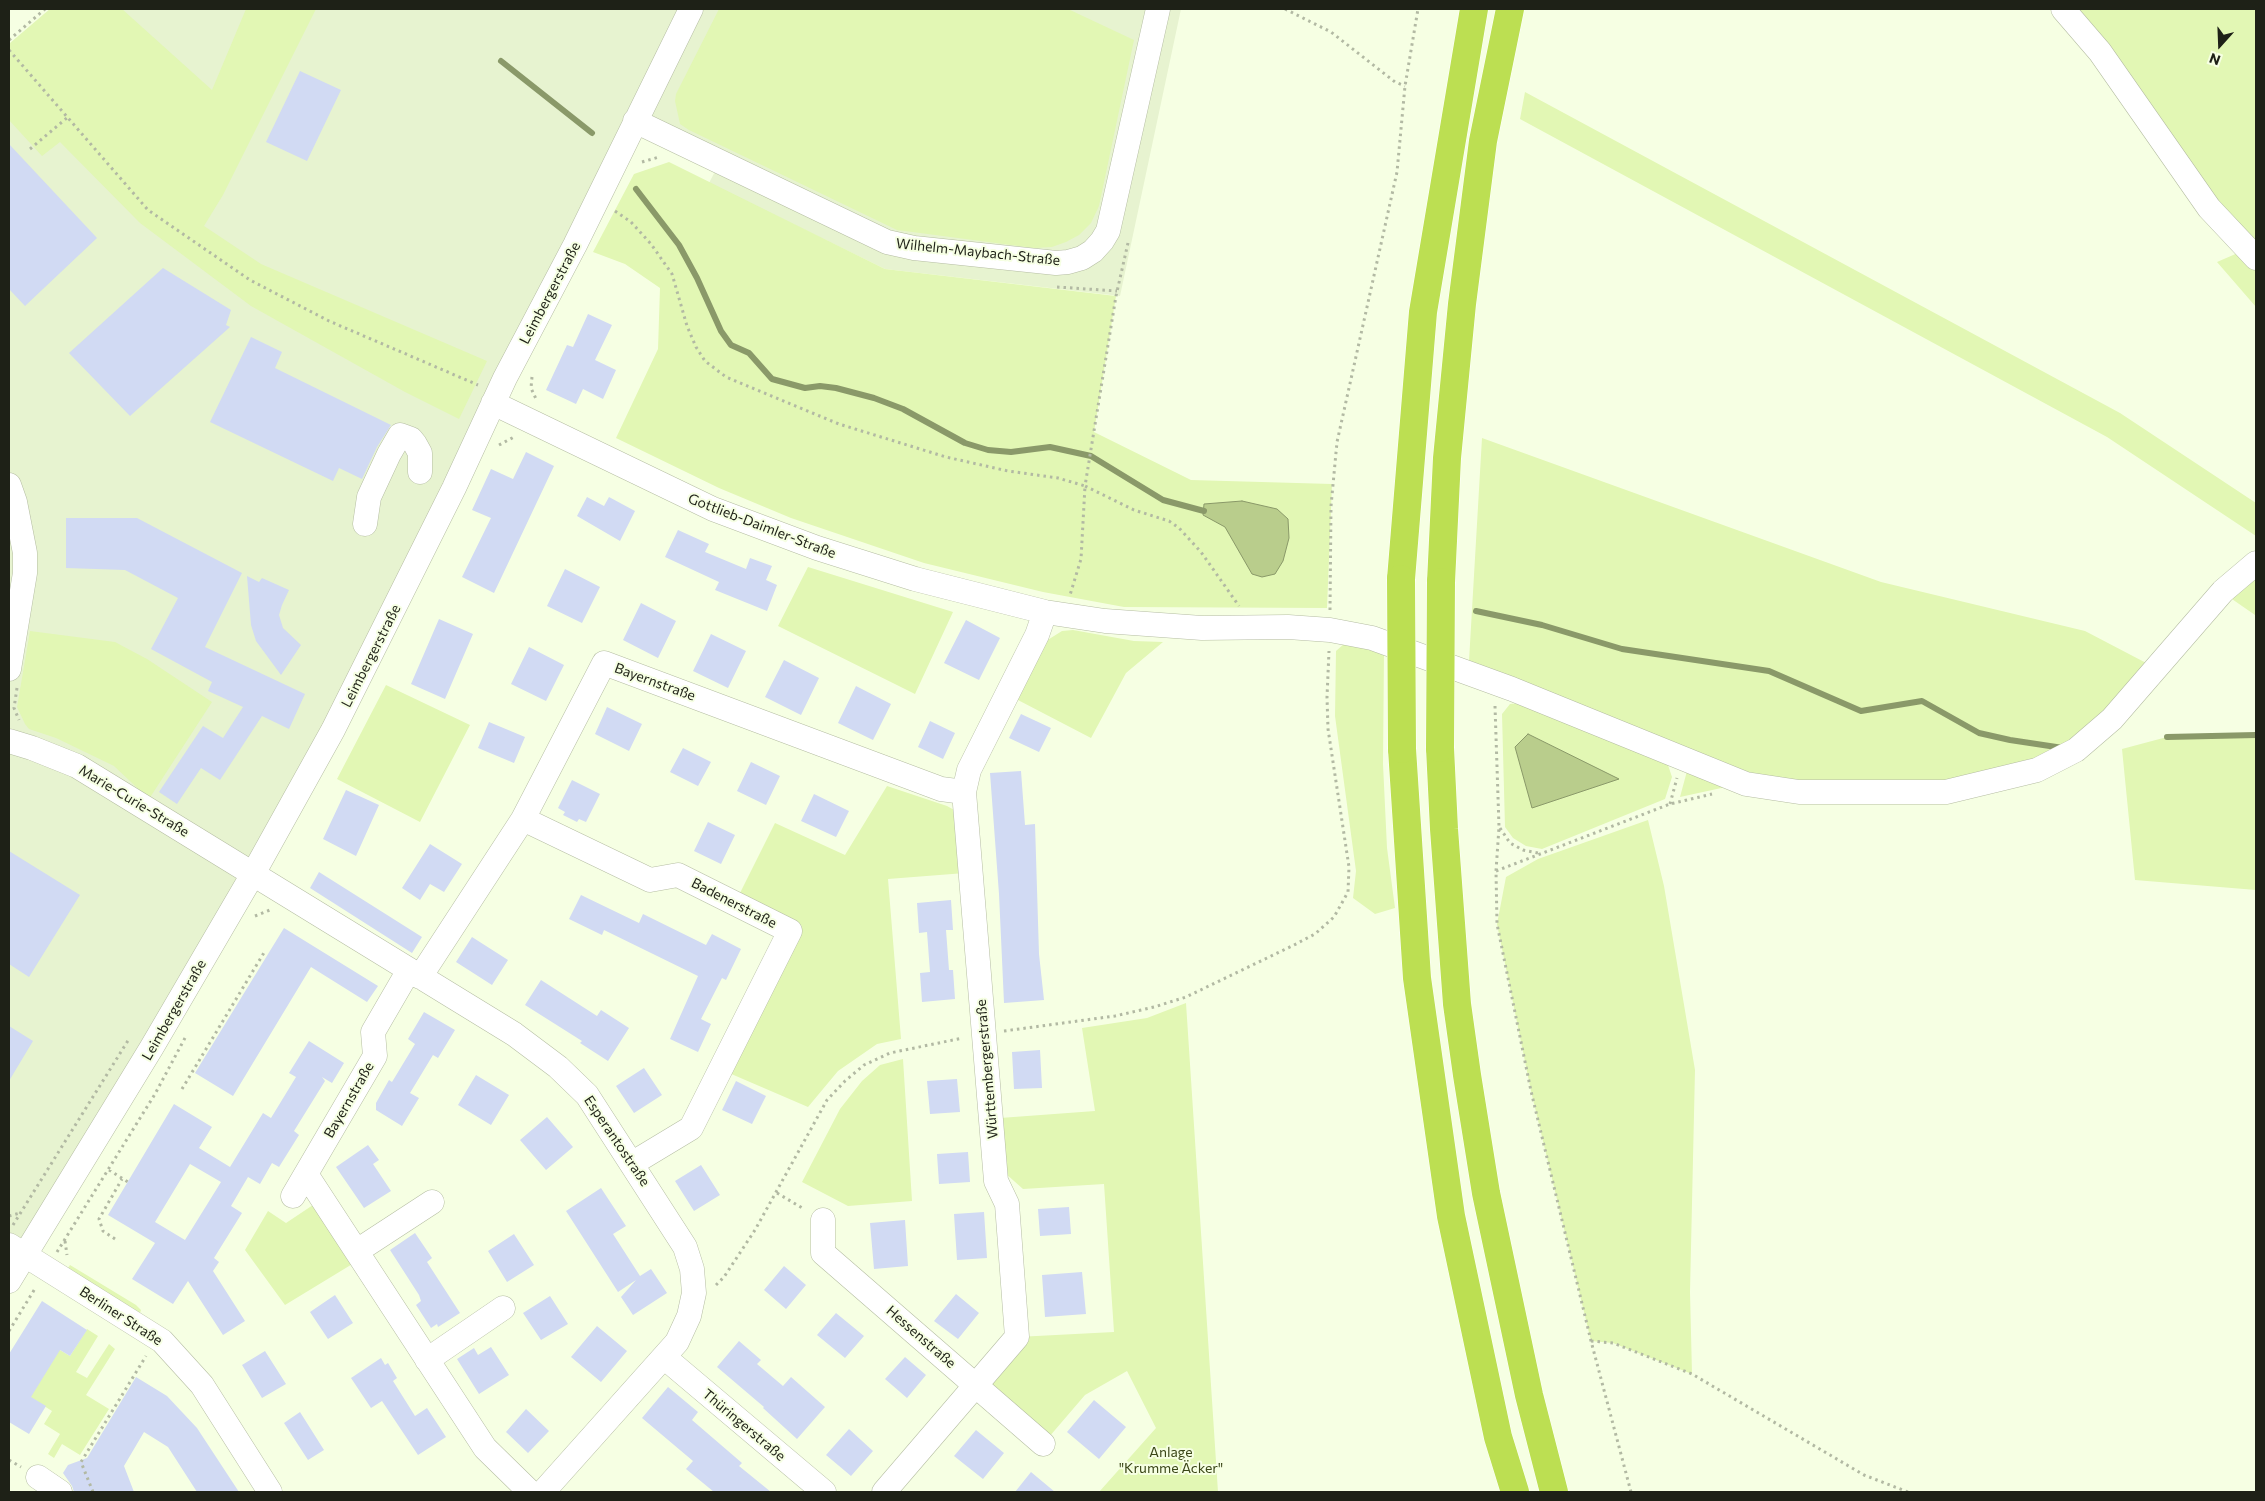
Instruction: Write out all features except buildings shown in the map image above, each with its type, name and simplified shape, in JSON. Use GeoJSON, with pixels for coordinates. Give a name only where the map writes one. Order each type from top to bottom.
{"type":"FeatureCollection","features":[{"type":"Feature","properties":{"kind":"highway"},"geometry":{"type":"LineString","coordinates":[[1474,9],[1423,312],[1401,579],[1402,750],[1417,978],[1451,1216],[1498,1437],[1515,1492]]}},
{"type":"Feature","properties":{"kind":"highway"},"geometry":{"type":"LineString","coordinates":[[1510,9],[1483,141],[1462,304],[1447,458],[1441,582],[1440,748],[1457,1004],[1468,1084],[1488,1203],[1529,1395],[1554,1492]]}},
{"type":"Feature","properties":{"kind":"street","name":"Leimbergerstraße"},"geometry":{"type":"LineString","coordinates":[[9,1281],[17,1250],[138,1072],[253,874],[342,713],[691,9]]}},
{"type":"Feature","properties":{"kind":"street","name":"Wilhelm-Maybach-Straße"},"geometry":{"type":"LineString","coordinates":[[635,121],[874,236],[895,244],[1011,259],[1068,262],[1093,251],[1108,231],[1158,9]]}},
{"type":"Feature","properties":{"kind":"street"},"geometry":{"type":"LineString","coordinates":[[2063,9],[2100,52],[2209,208],[2256,258]]}},
{"type":"Feature","properties":{"kind":"street","name":"Gottlieb-Daimler-Straße"},"geometry":{"type":"LineString","coordinates":[[496,400],[665,487],[713,509],[765,529],[914,579],[1045,612],[1164,627],[1202,628],[1325,621],[1498,684],[1746,784],[1800,792],[1946,792],[2037,770],[2076,750],[2112,719],[2223,592],[2256,564]]}},
{"type":"Feature","properties":{"kind":"street"},"geometry":{"type":"LineString","coordinates":[[365,524],[369,497],[400,435],[411,439],[420,453],[420,472]]}},
{"type":"Feature","properties":{"kind":"street"},"geometry":{"type":"LineString","coordinates":[[9,485],[22,532],[25,573],[9,669]]}},
{"type":"Feature","properties":{"kind":"street","name":"Württembergerstraße"},"geometry":{"type":"LineString","coordinates":[[884,1492],[1017,1337],[1007,1204],[996,1182],[964,792],[969,770],[1037,635],[1045,612]]}},
{"type":"Feature","properties":{"kind":"street","name":"Bayernstraße"},"geometry":{"type":"LineString","coordinates":[[293,1196],[375,1056],[372,1032],[523,819],[604,663],[941,789],[964,792]]}},
{"type":"Feature","properties":{"kind":"street","name":"Marie-Curie-Straße"},"geometry":{"type":"LineString","coordinates":[[9,741],[77,766],[253,874]]}},
{"type":"Feature","properties":{"kind":"street","name":"Badenerstraße"},"geometry":{"type":"LineString","coordinates":[[523,819],[650,880],[678,875],[790,931],[691,1128],[633,1163]]}},
{"type":"Feature","properties":{"kind":"street","name":"Esperantostraße"},"geometry":{"type":"LineString","coordinates":[[253,874],[514,1034],[558,1067],[588,1095],[633,1163],[685,1248],[692,1269],[694,1293],[684,1330],[664,1357],[542,1492]]}},
{"type":"Feature","properties":{"kind":"street"},"geometry":{"type":"LineString","coordinates":[[306,1174],[485,1448],[530,1492]]}},
{"type":"Feature","properties":{"kind":"street"},"geometry":{"type":"LineString","coordinates":[[357,1250],[432,1202]]}},
{"type":"Feature","properties":{"kind":"street","name":"Hessenstraße"},"geometry":{"type":"LineString","coordinates":[[824,1220],[823,1253],[1043,1444]]}},
{"type":"Feature","properties":{"kind":"street","name":"Berliner Straße"},"geometry":{"type":"LineString","coordinates":[[17,1250],[150,1332],[172,1351],[202,1385],[270,1492]]}},
{"type":"Feature","properties":{"kind":"street"},"geometry":{"type":"LineString","coordinates":[[427,1360],[503,1308]]}},
{"type":"Feature","properties":{"kind":"street","name":"Thüringerstraße"},"geometry":{"type":"LineString","coordinates":[[664,1357],[824,1492]]}},
{"type":"Feature","properties":{"kind":"street"},"geometry":{"type":"LineString","coordinates":[[38,1477],[60,1492]]}},
{"type":"Feature","properties":{"kind":"path"},"geometry":{"type":"LineString","coordinates":[[9,40],[45,9]]}},
{"type":"Feature","properties":{"kind":"path"},"geometry":{"type":"LineString","coordinates":[[1285,9],[1331,32],[1395,82],[1405,86]]}},
{"type":"Feature","properties":{"kind":"path"},"geometry":{"type":"LineString","coordinates":[[694,1293],[708,1292],[724,1277],[777,1193],[826,1100],[845,1080],[864,1065],[890,1053],[984,1035],[1115,1016],[1178,1000],[1315,934],[1334,917],[1348,892],[1349,867],[1328,729],[1326,697],[1325,621],[1330,612],[1331,506],[1337,442],[1397,172],[1405,86],[1418,9]]}},
{"type":"Feature","properties":{"kind":"path"},"geometry":{"type":"LineString","coordinates":[[9,50],[148,210],[250,280],[329,321],[496,400]]}},
{"type":"Feature","properties":{"kind":"path"},"geometry":{"type":"LineString","coordinates":[[30,149],[68,118]]}},
{"type":"Feature","properties":{"kind":"path"},"geometry":{"type":"LineString","coordinates":[[637,166],[648,158],[665,158]]}},
{"type":"Feature","properties":{"kind":"path"},"geometry":{"type":"LineString","coordinates":[[610,219],[618,203]]}},
{"type":"Feature","properties":{"kind":"path"},"geometry":{"type":"LineString","coordinates":[[615,210],[631,222],[651,244],[672,274],[687,326],[696,348],[705,361],[726,377],[838,424],[938,455],[1008,471],[1058,478],[1085,486],[1134,510],[1169,521],[1179,528],[1201,552],[1242,611],[1233,611]]}},
{"type":"Feature","properties":{"kind":"path"},"geometry":{"type":"LineString","coordinates":[[1052,286],[1117,291],[1085,486],[1081,559],[1074,588],[1068,599]]}},
{"type":"Feature","properties":{"kind":"path"},"geometry":{"type":"LineString","coordinates":[[496,400],[533,374],[531,388],[539,405]]}},
{"type":"Feature","properties":{"kind":"path"},"geometry":{"type":"LineString","coordinates":[[496,400],[497,446]]}},
{"type":"Feature","properties":{"kind":"path"},"geometry":{"type":"LineString","coordinates":[[1498,684],[1495,702],[1499,827],[1496,871],[1497,924],[1531,1091],[1591,1341],[1631,1492]]}},
{"type":"Feature","properties":{"kind":"path"},"geometry":{"type":"LineString","coordinates":[[1496,871],[1670,804],[1734,790],[1746,784]]}},
{"type":"Feature","properties":{"kind":"path"},"geometry":{"type":"LineString","coordinates":[[1499,827],[1510,843],[1523,850],[1539,854]]}},
{"type":"Feature","properties":{"kind":"path"},"geometry":{"type":"LineString","coordinates":[[182,1089],[264,951]]}},
{"type":"Feature","properties":{"kind":"path"},"geometry":{"type":"LineString","coordinates":[[66,1238],[174,1060]]}},
{"type":"Feature","properties":{"kind":"path"},"geometry":{"type":"LineString","coordinates":[[109,1170],[128,1182]]}},
{"type":"Feature","properties":{"kind":"path"},"geometry":{"type":"LineString","coordinates":[[115,1239],[102,1231],[99,1219],[122,1179]]}},
{"type":"Feature","properties":{"kind":"path"},"geometry":{"type":"LineString","coordinates":[[777,1193],[824,1220]]}},
{"type":"Feature","properties":{"kind":"path"},"geometry":{"type":"LineString","coordinates":[[9,1216],[22,1211],[9,1232]]}},
{"type":"Feature","properties":{"kind":"path"},"geometry":{"type":"LineString","coordinates":[[9,1331],[32,1293]]}},
{"type":"Feature","properties":{"kind":"path"},"geometry":{"type":"LineString","coordinates":[[1591,1341],[1613,1343],[1692,1374],[1864,1476],[1908,1492]]}},
{"type":"Feature","properties":{"kind":"path"},"geometry":{"type":"LineString","coordinates":[[93,1492],[81,1462],[151,1349]]}},
{"type":"Feature","properties":{"kind":"shaded area"},"geometry":{"type":"Polygon","coordinates":[[[50,9],[1181,9],[1120,296],[885,269],[709,183],[720,162],[635,122],[390,617],[9,1281],[9,44],[50,9]]]}},
{"type":"Feature","properties":{"kind":"shaded area"},"geometry":{"type":"Polygon","coordinates":[[[1242,501],[1277,509],[1288,519],[1289,538],[1283,561],[1275,574],[1262,577],[1252,574],[1225,527],[1203,515],[1204,504],[1242,501]]]}},
{"type":"Feature","properties":{"kind":"shaded area"},"geometry":{"type":"Polygon","coordinates":[[[1528,734],[1619,779],[1532,808],[1515,747],[1528,734]]]}},
{"type":"Feature","properties":{"kind":"green space"},"geometry":{"type":"Polygon","coordinates":[[[50,9],[122,9],[212,90],[246,9],[316,9],[223,195],[204,226],[261,264],[487,361],[459,419],[405,392],[251,306],[140,223],[60,142],[42,156],[9,120],[9,44],[50,9]]]}},
{"type":"Feature","properties":{"kind":"green space"},"geometry":{"type":"Polygon","coordinates":[[[719,9],[1068,9],[1134,40],[1099,206],[1091,223],[1079,235],[1066,242],[1052,247],[1034,248],[897,230],[689,130],[680,124],[675,101],[676,94],[719,9]]]}},
{"type":"Feature","properties":{"kind":"green space"},"geometry":{"type":"Polygon","coordinates":[[[2063,9],[2256,9],[2256,307],[2217,262],[2247,249],[2063,9]]]}},
{"type":"Feature","properties":{"kind":"green space"},"geometry":{"type":"Polygon","coordinates":[[[1525,92],[2120,413],[2256,503],[2256,536],[2107,437],[1520,119],[1525,92]]]}},
{"type":"Feature","properties":{"kind":"green space"},"geometry":{"type":"Polygon","coordinates":[[[669,162],[885,269],[1116,296],[1094,432],[1191,480],[1332,484],[1327,608],[1124,607],[1043,592],[924,563],[791,518],[719,488],[616,438],[658,349],[660,288],[625,264],[593,252],[634,174],[669,162]]]}},
{"type":"Feature","properties":{"kind":"green space"},"geometry":{"type":"Polygon","coordinates":[[[1482,438],[1881,582],[2085,631],[2150,665],[2073,744],[2035,763],[1945,786],[1852,786],[1749,776],[1469,661],[1482,438]]]}},
{"type":"Feature","properties":{"kind":"green space"},"geometry":{"type":"Polygon","coordinates":[[[808,567],[953,612],[915,694],[778,626],[808,567]]]}},
{"type":"Feature","properties":{"kind":"green space"},"geometry":{"type":"Polygon","coordinates":[[[2256,568],[2256,615],[2255,615],[2229,597],[2256,568]]]}},
{"type":"Feature","properties":{"kind":"green space"},"geometry":{"type":"Polygon","coordinates":[[[1073,630],[1134,641],[1163,642],[1126,673],[1091,738],[1016,699],[1038,646],[1062,631],[1073,630]]]}},
{"type":"Feature","properties":{"kind":"green space"},"geometry":{"type":"Polygon","coordinates":[[[30,631],[115,642],[147,659],[212,702],[149,799],[114,766],[56,738],[29,729],[25,724],[17,707],[30,631]]]}},
{"type":"Feature","properties":{"kind":"green space"},"geometry":{"type":"Polygon","coordinates":[[[1345,643],[1384,652],[1383,764],[1387,848],[1395,908],[1375,914],[1353,898],[1356,871],[1335,716],[1336,651],[1345,643]]]}},
{"type":"Feature","properties":{"kind":"green space"},"geometry":{"type":"Polygon","coordinates":[[[386,685],[470,725],[420,822],[337,779],[386,685]]]}},
{"type":"Feature","properties":{"kind":"green space"},"geometry":{"type":"Polygon","coordinates":[[[1521,703],[1667,762],[1672,777],[1665,799],[1542,849],[1526,846],[1513,838],[1505,827],[1502,714],[1510,704],[1521,703]]]}},
{"type":"Feature","properties":{"kind":"green space"},"geometry":{"type":"Polygon","coordinates":[[[2256,735],[2256,890],[2135,880],[2122,749],[2167,737],[2256,735]]]}},
{"type":"Feature","properties":{"kind":"green space"},"geometry":{"type":"Polygon","coordinates":[[[1687,771],[1726,787],[1680,797],[1687,771]]]}},
{"type":"Feature","properties":{"kind":"green space"},"geometry":{"type":"Polygon","coordinates":[[[887,786],[947,806],[956,811],[965,873],[888,879],[901,1039],[877,1044],[838,1071],[808,1107],[729,1073],[802,926],[740,893],[775,823],[845,855],[887,786]]]}},
{"type":"Feature","properties":{"kind":"green space"},"geometry":{"type":"Polygon","coordinates":[[[1648,820],[1664,886],[1695,1070],[1690,1292],[1692,1374],[1613,1343],[1591,1341],[1531,1091],[1497,924],[1506,877],[1538,859],[1648,820]]]}},
{"type":"Feature","properties":{"kind":"green space","name":"Anlage \"Krumme Äcker\""},"geometry":{"type":"Polygon","coordinates":[[[1186,1003],[1218,1492],[1099,1492],[1156,1428],[1127,1371],[1085,1395],[1043,1444],[976,1385],[1017,1337],[1114,1332],[1104,1184],[1023,1189],[1005,1173],[1000,1118],[1095,1111],[1082,1028],[1147,1018],[1186,1003]]]}},
{"type":"Feature","properties":{"kind":"green space"},"geometry":{"type":"Polygon","coordinates":[[[903,1059],[912,1201],[848,1206],[802,1182],[840,1109],[862,1081],[880,1065],[903,1059]]]}},
{"type":"Feature","properties":{"kind":"green space"},"geometry":{"type":"Polygon","coordinates":[[[316,1203],[354,1263],[285,1305],[245,1250],[268,1211],[286,1223],[316,1203]]]}},
{"type":"Feature","properties":{"kind":"green space"},"geometry":{"type":"Polygon","coordinates":[[[70,1265],[136,1305],[141,1310],[140,1313],[68,1268],[70,1265]]]}},
{"type":"Feature","properties":{"kind":"green space"},"geometry":{"type":"Polygon","coordinates":[[[87,1329],[98,1336],[76,1372],[87,1378],[109,1344],[115,1349],[86,1395],[109,1409],[80,1455],[62,1444],[54,1458],[48,1454],[60,1434],[44,1424],[52,1411],[19,1390],[48,1343],[70,1356],[87,1329]]]}},
{"type":"Feature","properties":{"kind":"waterway"},"geometry":{"type":"LineString","coordinates":[[501,61],[592,133]]}},
{"type":"Feature","properties":{"kind":"waterway"},"geometry":{"type":"LineString","coordinates":[[636,189],[679,245],[697,278],[721,331],[731,345],[749,353],[772,379],[805,388],[820,386],[836,388],[874,398],[903,409],[965,443],[988,450],[1011,452],[1050,447],[1091,456],[1163,500],[1204,511]]}},
{"type":"Feature","properties":{"kind":"waterway"},"geometry":{"type":"LineString","coordinates":[[1476,611],[1542,625],[1622,649],[1769,671],[1861,711],[1922,701],[1979,733],[2063,748]]}},
{"type":"Feature","properties":{"kind":"waterway"},"geometry":{"type":"LineString","coordinates":[[2167,737],[2256,735]]}}]}
